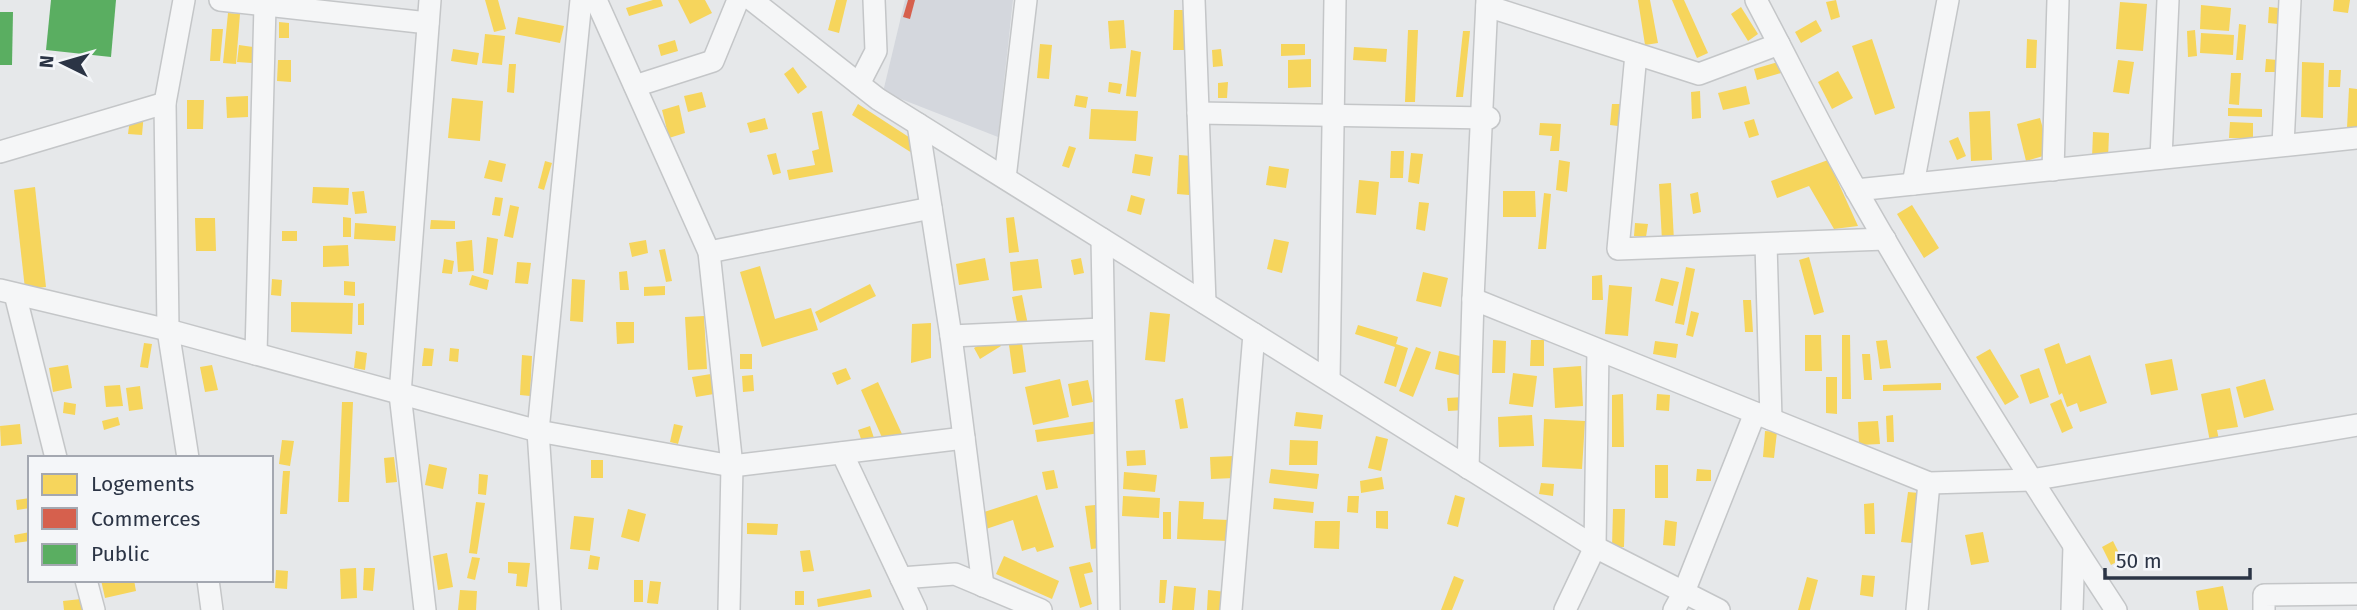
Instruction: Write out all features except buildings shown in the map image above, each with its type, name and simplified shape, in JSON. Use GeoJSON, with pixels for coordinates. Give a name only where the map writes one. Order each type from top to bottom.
{"type":"FeatureCollection","features":[{"type":"Feature","properties":{"kind":"street"},"geometry":{"type":"LineString","coordinates":[[184,0],[164,103],[168,330],[188,456]]}},
{"type":"Feature","properties":{"kind":"street"},"geometry":{"type":"LineString","coordinates":[[220,0],[428,23]]}},
{"type":"Feature","properties":{"kind":"street"},"geometry":{"type":"LineString","coordinates":[[425,610],[400,394],[430,0]]}},
{"type":"Feature","properties":{"kind":"street"},"geometry":{"type":"LineString","coordinates":[[550,610],[538,431],[581,0]]}},
{"type":"Feature","properties":{"kind":"street"},"geometry":{"type":"LineString","coordinates":[[596,0],[709,252],[732,466],[729,610]]}},
{"type":"Feature","properties":{"kind":"street"},"geometry":{"type":"LineString","coordinates":[[635,86],[713,61],[738,0]]}},
{"type":"Feature","properties":{"kind":"street"},"geometry":{"type":"LineString","coordinates":[[752,0],[878,99],[1679,601],[1719,610]]}},
{"type":"Feature","properties":{"kind":"street"},"geometry":{"type":"LineString","coordinates":[[859,84],[876,51],[874,0]]}},
{"type":"Feature","properties":{"kind":"street"},"geometry":{"type":"LineString","coordinates":[[1004,178],[1026,0]]}},
{"type":"Feature","properties":{"kind":"street"},"geometry":{"type":"LineString","coordinates":[[1194,0],[1205,303]]}},
{"type":"Feature","properties":{"kind":"street"},"geometry":{"type":"LineString","coordinates":[[1329,380],[1335,0]]}},
{"type":"Feature","properties":{"kind":"street"},"geometry":{"type":"LineString","coordinates":[[1756,0],[1885,239],[2031,480],[2116,610]]}},
{"type":"Feature","properties":{"kind":"street"},"geometry":{"type":"LineString","coordinates":[[1913,184],[1948,0]]}},
{"type":"Feature","properties":{"kind":"street"},"geometry":{"type":"LineString","coordinates":[[2053,170],[2058,0]]}},
{"type":"Feature","properties":{"kind":"street"},"geometry":{"type":"LineString","coordinates":[[2161,158],[2168,0]]}},
{"type":"Feature","properties":{"kind":"street"},"geometry":{"type":"LineString","coordinates":[[2283,145],[2290,0]]}},
{"type":"Feature","properties":{"kind":"street"},"geometry":{"type":"LineString","coordinates":[[1468,468],[1473,299],[1485,118],[1487,3],[1699,74],[1779,44]]}},
{"type":"Feature","properties":{"kind":"street"},"geometry":{"type":"LineString","coordinates":[[256,354],[265,5]]}},
{"type":"Feature","properties":{"kind":"street"},"geometry":{"type":"LineString","coordinates":[[1636,54],[1618,249],[1885,239]]}},
{"type":"Feature","properties":{"kind":"street"},"geometry":{"type":"LineString","coordinates":[[0,152],[164,103]]}},
{"type":"Feature","properties":{"kind":"street"},"geometry":{"type":"LineString","coordinates":[[1198,113],[1485,118]]}},
{"type":"Feature","properties":{"kind":"street"},"geometry":{"type":"LineString","coordinates":[[918,124],[951,336],[984,586]]}},
{"type":"Feature","properties":{"kind":"street"},"geometry":{"type":"LineString","coordinates":[[1857,190],[2357,138]]}},
{"type":"Feature","properties":{"kind":"street"},"geometry":{"type":"LineString","coordinates":[[709,252],[931,208]]}},
{"type":"Feature","properties":{"kind":"street"},"geometry":{"type":"LineString","coordinates":[[1102,239],[1109,610]]}},
{"type":"Feature","properties":{"kind":"street"},"geometry":{"type":"LineString","coordinates":[[1679,601],[1763,416],[1766,244]]}},
{"type":"Feature","properties":{"kind":"street"},"geometry":{"type":"LineString","coordinates":[[55,456],[7,292],[168,330],[538,431],[732,466],[964,438]]}},
{"type":"Feature","properties":{"kind":"street"},"geometry":{"type":"LineString","coordinates":[[1473,299],[1929,483],[2031,480],[2357,425]]}},
{"type":"Feature","properties":{"kind":"street"},"geometry":{"type":"LineString","coordinates":[[951,336],[1102,329]]}},
{"type":"Feature","properties":{"kind":"street"},"geometry":{"type":"LineString","coordinates":[[1231,610],[1254,334]]}},
{"type":"Feature","properties":{"kind":"street"},"geometry":{"type":"LineString","coordinates":[[1564,610],[1595,547],[1598,350]]}},
{"type":"Feature","properties":{"kind":"street"},"geometry":{"type":"LineString","coordinates":[[842,453],[916,610]]}},
{"type":"Feature","properties":{"kind":"street"},"geometry":{"type":"LineString","coordinates":[[1917,610],[1929,483]]}},
{"type":"Feature","properties":{"kind":"street"},"geometry":{"type":"LineString","coordinates":[[2072,610],[2074,546]]}},
{"type":"Feature","properties":{"kind":"street"},"geometry":{"type":"LineString","coordinates":[[901,579],[955,574],[1041,610]]}},
{"type":"Feature","properties":{"kind":"street"},"geometry":{"type":"LineString","coordinates":[[87,582],[94,610]]}},
{"type":"Feature","properties":{"kind":"street"},"geometry":{"type":"LineString","coordinates":[[208,582],[212,610]]}},
{"type":"Feature","properties":{"kind":"street"},"geometry":{"type":"LineString","coordinates":[[2264,610],[2264,596],[2357,594]]}},
{"type":"Feature","properties":{"kind":"shaded area"},"geometry":{"type":"Polygon","coordinates":[[[905,0],[1013,0],[998,137],[883,92],[905,0]]]}}]}
